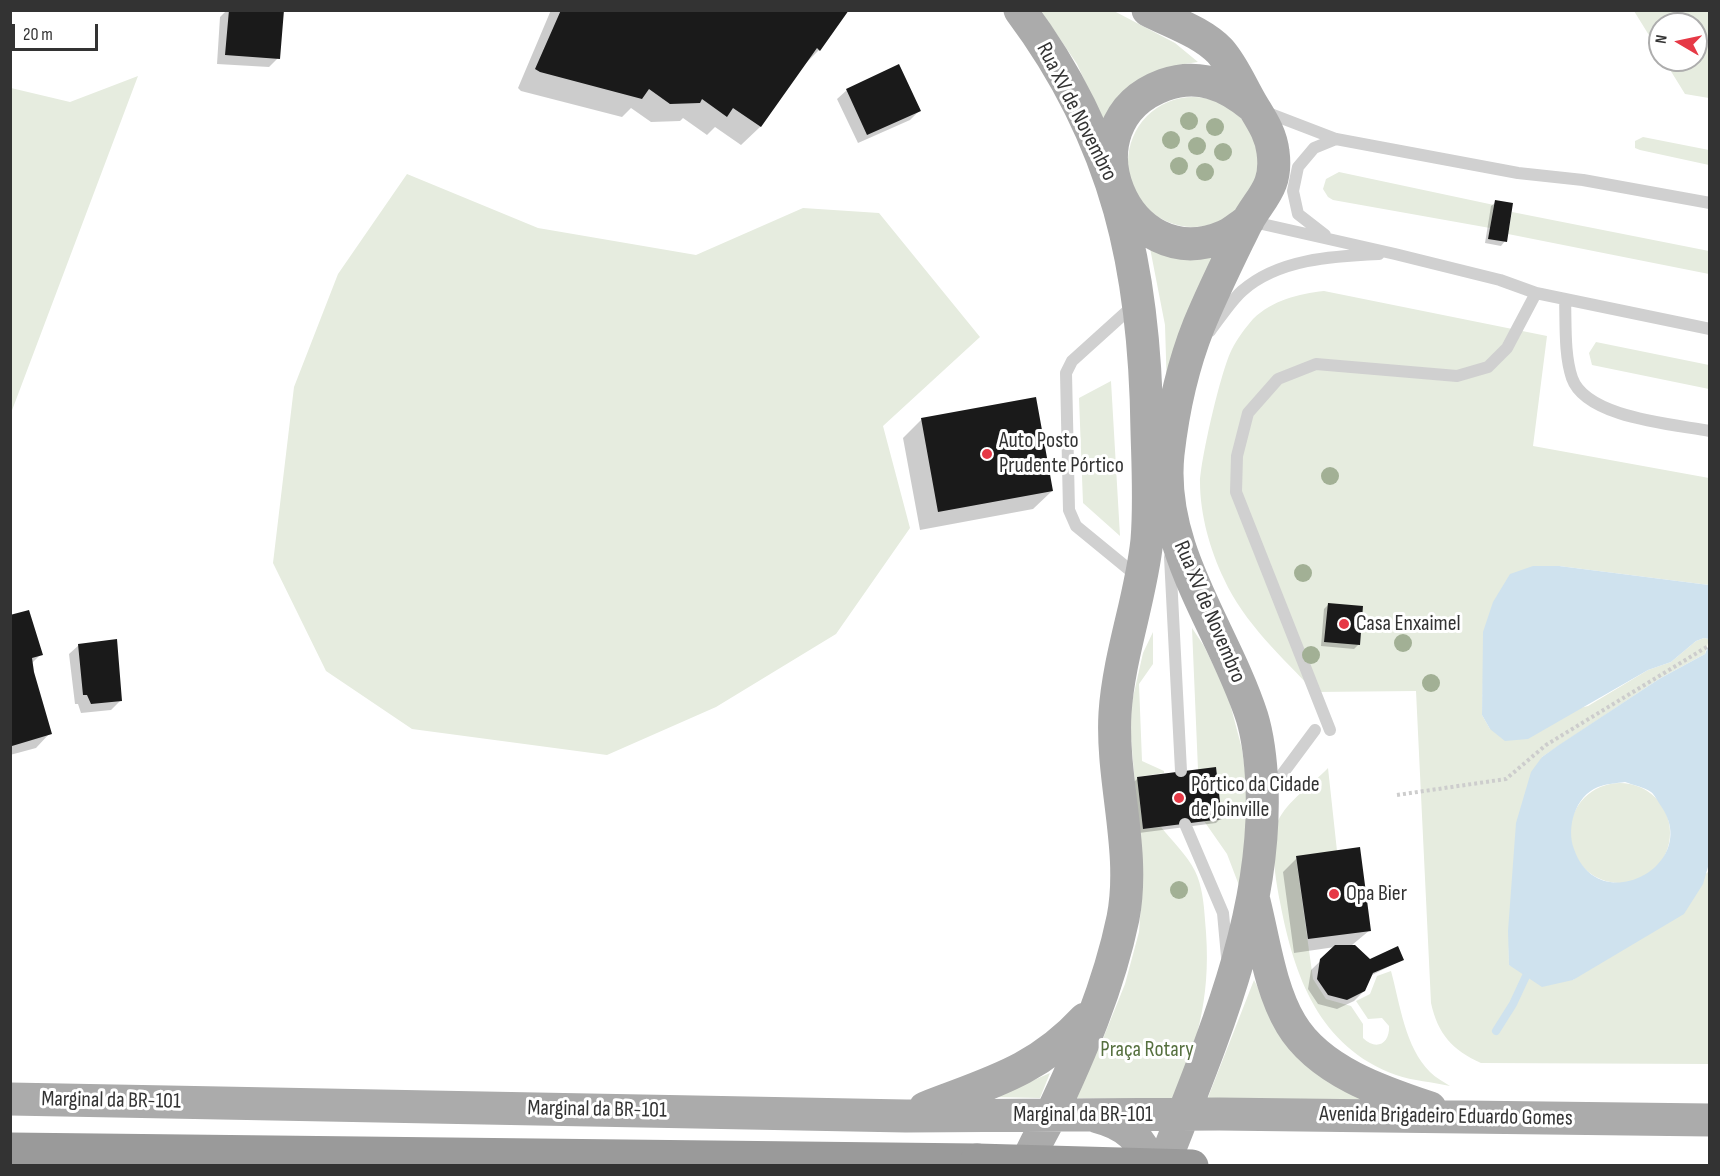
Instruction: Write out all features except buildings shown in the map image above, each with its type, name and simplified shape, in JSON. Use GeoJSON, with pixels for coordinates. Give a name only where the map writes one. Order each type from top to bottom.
{"type":"FeatureCollection","features":[{"type":"Feature","properties":{"kind":"highway"},"geometry":{"type":"LineString","coordinates":[[10,1149],[977,1160],[1192,1166]]}},
{"type":"Feature","properties":{"kind":"main road","name":"Rua XV de Novembro"},"geometry":{"type":"LineString","coordinates":[[1020,10],[1060,70],[1115,188],[1131,250],[1139,300],[1145,368],[1148,486],[1142,580],[1119,677],[1115,714],[1124,848],[1123,915],[1098,1004],[1028,1162]]}},
{"type":"Feature","properties":{"kind":"main road","name":"Rua XV de Novembro"},"geometry":{"type":"LineString","coordinates":[[1148,10],[1219,50],[1267,128],[1271,144],[1272,178],[1263,201],[1248,221],[1202,318],[1172,418],[1169,449],[1169,502],[1181,558],[1230,658],[1253,720],[1260,759],[1262,800],[1261,849],[1254,901],[1226,994],[1163,1166]]}},
{"type":"Feature","properties":{"kind":"main road"},"geometry":{"type":"LineString","coordinates":[[1248,221],[1225,236],[1199,243],[1172,241],[1148,230],[1128,212],[1115,188],[1110,160],[1116,132],[1130,108],[1151,90],[1178,80],[1206,80],[1232,89],[1254,107]]}},
{"type":"Feature","properties":{"kind":"main road"},"geometry":{"type":"LineString","coordinates":[[1254,901],[1277,990],[1291,1024],[1312,1049],[1342,1071],[1387,1093],[1461,1118]]}},
{"type":"Feature","properties":{"kind":"main road"},"geometry":{"type":"LineString","coordinates":[[906,1116],[1025,1068],[1050,1053],[1098,1004]]}},
{"type":"Feature","properties":{"kind":"main road","name":"Marginal da BR-101"},"geometry":{"type":"LineString","coordinates":[[10,1099],[906,1116],[1183,1114]]}},
{"type":"Feature","properties":{"kind":"main road","name":"Avenida Brigadeiro Eduardo Gomes"},"geometry":{"type":"LineString","coordinates":[[1183,1114],[1710,1120]]}},
{"type":"Feature","properties":{"kind":"main road"},"geometry":{"type":"LineString","coordinates":[[1028,1162],[1040,1138],[1055,1125],[1074,1118],[1094,1116],[1114,1121],[1132,1132],[1145,1149],[1151,1166]]}},
{"type":"Feature","properties":{"kind":"lane"},"geometry":{"type":"LineString","coordinates":[[1254,107],[1336,139],[1518,173],[1583,180],[1710,203]]}},
{"type":"Feature","properties":{"kind":"lane"},"geometry":{"type":"LineString","coordinates":[[1329,238],[1298,214],[1293,191],[1298,167],[1314,148],[1336,139]]}},
{"type":"Feature","properties":{"kind":"lane"},"geometry":{"type":"LineString","coordinates":[[1248,221],[1329,238],[1500,280],[1536,293],[1710,329]]}},
{"type":"Feature","properties":{"kind":"lane"},"geometry":{"type":"LineString","coordinates":[[1184,372],[1209,331],[1241,291],[1264,275],[1329,257],[1395,254]]}},
{"type":"Feature","properties":{"kind":"lane"},"geometry":{"type":"LineString","coordinates":[[1330,730],[1236,492],[1237,456],[1248,413],[1278,379],[1316,364],[1457,376],[1488,367],[1507,348],[1536,293]]}},
{"type":"Feature","properties":{"kind":"lane"},"geometry":{"type":"LineString","coordinates":[[1565,299],[1572,378],[1586,398],[1619,414],[1710,432]]}},
{"type":"Feature","properties":{"kind":"lane"},"geometry":{"type":"LineString","coordinates":[[1139,300],[1072,361],[1066,373],[1069,510],[1076,526],[1142,580]]}},
{"type":"Feature","properties":{"kind":"lane"},"geometry":{"type":"LineString","coordinates":[[1169,502],[1181,771]]}},
{"type":"Feature","properties":{"kind":"lane"},"geometry":{"type":"LineString","coordinates":[[1262,800],[1315,730]]}},
{"type":"Feature","properties":{"kind":"lane"},"geometry":{"type":"LineString","coordinates":[[1185,824],[1222,913],[1227,962],[1226,994]]}},
{"type":"Feature","properties":{"kind":"path"},"geometry":{"type":"LineString","coordinates":[[1397,795],[1506,779],[1546,745],[1709,645]]}},
{"type":"Feature","properties":{"kind":"green space"},"geometry":{"type":"Polygon","coordinates":[[[1041,11],[1114,11],[1175,43],[1198,62],[1167,68],[1142,78],[1122,95],[1103,121],[1077,64],[1041,11]]]}},
{"type":"Feature","properties":{"kind":"green space"},"geometry":{"type":"Polygon","coordinates":[[[1634,11],[1709,11],[1709,98],[1685,94],[1671,72],[1708,72],[1708,12],[1648,12],[1648,34],[1634,11]]]}},
{"type":"Feature","properties":{"kind":"green space"},"geometry":{"type":"Polygon","coordinates":[[[138,76],[11,413],[11,88],[70,102],[138,76]]]}},
{"type":"Feature","properties":{"kind":"green space"},"geometry":{"type":"Polygon","coordinates":[[[1193,97],[1218,102],[1239,116],[1253,137],[1258,162],[1253,187],[1239,208],[1218,222],[1193,227],[1168,222],[1147,208],[1133,187],[1128,162],[1133,137],[1147,116],[1168,102],[1193,97]]]}},
{"type":"Feature","properties":{"kind":"green space"},"geometry":{"type":"Polygon","coordinates":[[[1643,137],[1709,150],[1709,165],[1635,148],[1635,141],[1643,137]]]}},
{"type":"Feature","properties":{"kind":"green space"},"geometry":{"type":"Polygon","coordinates":[[[1339,172],[1494,205],[1490,228],[1333,200],[1323,189],[1326,179],[1339,172]]]}},
{"type":"Feature","properties":{"kind":"green space"},"geometry":{"type":"Polygon","coordinates":[[[407,174],[538,228],[696,255],[803,208],[879,213],[980,337],[883,426],[910,528],[836,634],[716,707],[607,755],[412,729],[326,671],[273,563],[294,387],[338,274],[407,174]]]}},
{"type":"Feature","properties":{"kind":"green space"},"geometry":{"type":"Polygon","coordinates":[[[1512,212],[1709,251],[1709,274],[1508,234],[1512,212]]]}},
{"type":"Feature","properties":{"kind":"green space"},"geometry":{"type":"Polygon","coordinates":[[[1223,247],[1167,391],[1165,325],[1150,248],[1186,256],[1223,247]]]}},
{"type":"Feature","properties":{"kind":"green space"},"geometry":{"type":"Polygon","coordinates":[[[1324,291],[1547,336],[1533,446],[1709,478],[1709,585],[1559,566],[1483,681],[1482,715],[1490,729],[1588,706],[1648,670],[1671,662],[1696,641],[1709,639],[1705,654],[1659,679],[1542,757],[1515,887],[1509,939],[1509,965],[1573,980],[1708,872],[1709,860],[1709,1064],[1481,1063],[1454,1046],[1438,1024],[1431,1003],[1416,691],[1315,692],[1253,625],[1232,595],[1214,556],[1202,507],[1201,470],[1222,375],[1234,345],[1253,319],[1269,307],[1295,296],[1324,291]]]}},
{"type":"Feature","properties":{"kind":"green space"},"geometry":{"type":"Polygon","coordinates":[[[1596,342],[1709,365],[1709,389],[1592,365],[1589,353],[1596,342]]]}},
{"type":"Feature","properties":{"kind":"green space"},"geometry":{"type":"Polygon","coordinates":[[[1111,381],[1120,536],[1083,503],[1079,398],[1111,381]]]}},
{"type":"Feature","properties":{"kind":"green space"},"geometry":{"type":"Polygon","coordinates":[[[1192,628],[1204,646],[1228,696],[1242,749],[1252,822],[1240,888],[1227,854],[1204,821],[1222,819],[1216,768],[1198,770],[1192,628]]]}},
{"type":"Feature","properties":{"kind":"green space","name":"Praça Rotary"},"geometry":{"type":"Polygon","coordinates":[[[1153,632],[1153,664],[1139,684],[1142,761],[1164,773],[1137,777],[1143,829],[1161,827],[1188,859],[1199,882],[1207,946],[1202,1012],[1192,1054],[1177,1100],[1074,1098],[1102,1041],[1125,984],[1139,932],[1143,877],[1129,715],[1143,653],[1153,632]]]}},
{"type":"Feature","properties":{"kind":"green space"},"geometry":{"type":"Polygon","coordinates":[[[1328,768],[1337,851],[1296,857],[1313,979],[1326,999],[1351,1006],[1363,1024],[1363,1038],[1377,1045],[1385,1041],[1389,1026],[1382,1018],[1368,1019],[1356,1001],[1370,994],[1377,976],[1391,971],[1404,1025],[1415,1050],[1430,1072],[1450,1086],[1396,1075],[1369,1063],[1347,1047],[1314,1006],[1293,956],[1280,902],[1274,862],[1275,830],[1282,814],[1328,768]]]}},
{"type":"Feature","properties":{"kind":"green space"},"geometry":{"type":"Polygon","coordinates":[[[1620,783],[1639,787],[1655,798],[1666,814],[1670,833],[1666,852],[1655,868],[1639,879],[1620,883],[1601,879],[1585,868],[1574,852],[1570,833],[1574,814],[1585,798],[1601,787],[1620,783]]]}},
{"type":"Feature","properties":{"kind":"green space"},"geometry":{"type":"Polygon","coordinates":[[[1254,980],[1269,1009],[1376,1103],[1207,1100],[1254,980]]]}},
{"type":"Feature","properties":{"kind":"green space"},"geometry":{"type":"Polygon","coordinates":[[[1050,1073],[1040,1098],[995,1097],[1050,1073]]]}},
{"type":"Feature","properties":{"kind":"water"},"geometry":{"type":"Polygon","coordinates":[[[1533,566],[1559,566],[1709,585],[1709,639],[1696,641],[1671,662],[1648,670],[1528,739],[1505,741],[1490,729],[1482,715],[1483,632],[1493,602],[1510,574],[1533,566]]]}},
{"type":"Feature","properties":{"kind":"water"},"geometry":{"type":"Polygon","coordinates":[[[1709,644],[1710,860],[1703,884],[1684,914],[1573,980],[1542,987],[1509,965],[1508,931],[1516,823],[1531,772],[1542,757],[1559,745],[1659,679],[1705,654],[1709,644]],[[1625,782],[1604,785],[1590,791],[1578,805],[1572,823],[1574,849],[1586,870],[1603,881],[1623,882],[1642,876],[1658,864],[1668,848],[1670,828],[1661,806],[1651,792],[1625,782]]]}},
{"type":"Feature","properties":{"kind":"waterway"},"geometry":{"type":"LineString","coordinates":[[1496,1031],[1513,1004],[1526,976]]}},
{"type":"Feature","properties":{"kind":"place","name":"Auto Posto Prudente Pórtico"},"geometry":{"type":"Point","coordinates":[987,454]}},
{"type":"Feature","properties":{"kind":"place","name":"Casa Enxaimel"},"geometry":{"type":"Point","coordinates":[1344,624]}},
{"type":"Feature","properties":{"kind":"place","name":"Pórtico da Cidade de Joinville"},"geometry":{"type":"Point","coordinates":[1179,798]}},
{"type":"Feature","properties":{"kind":"place","name":"Opa Bier"},"geometry":{"type":"Point","coordinates":[1334,894]}}]}
